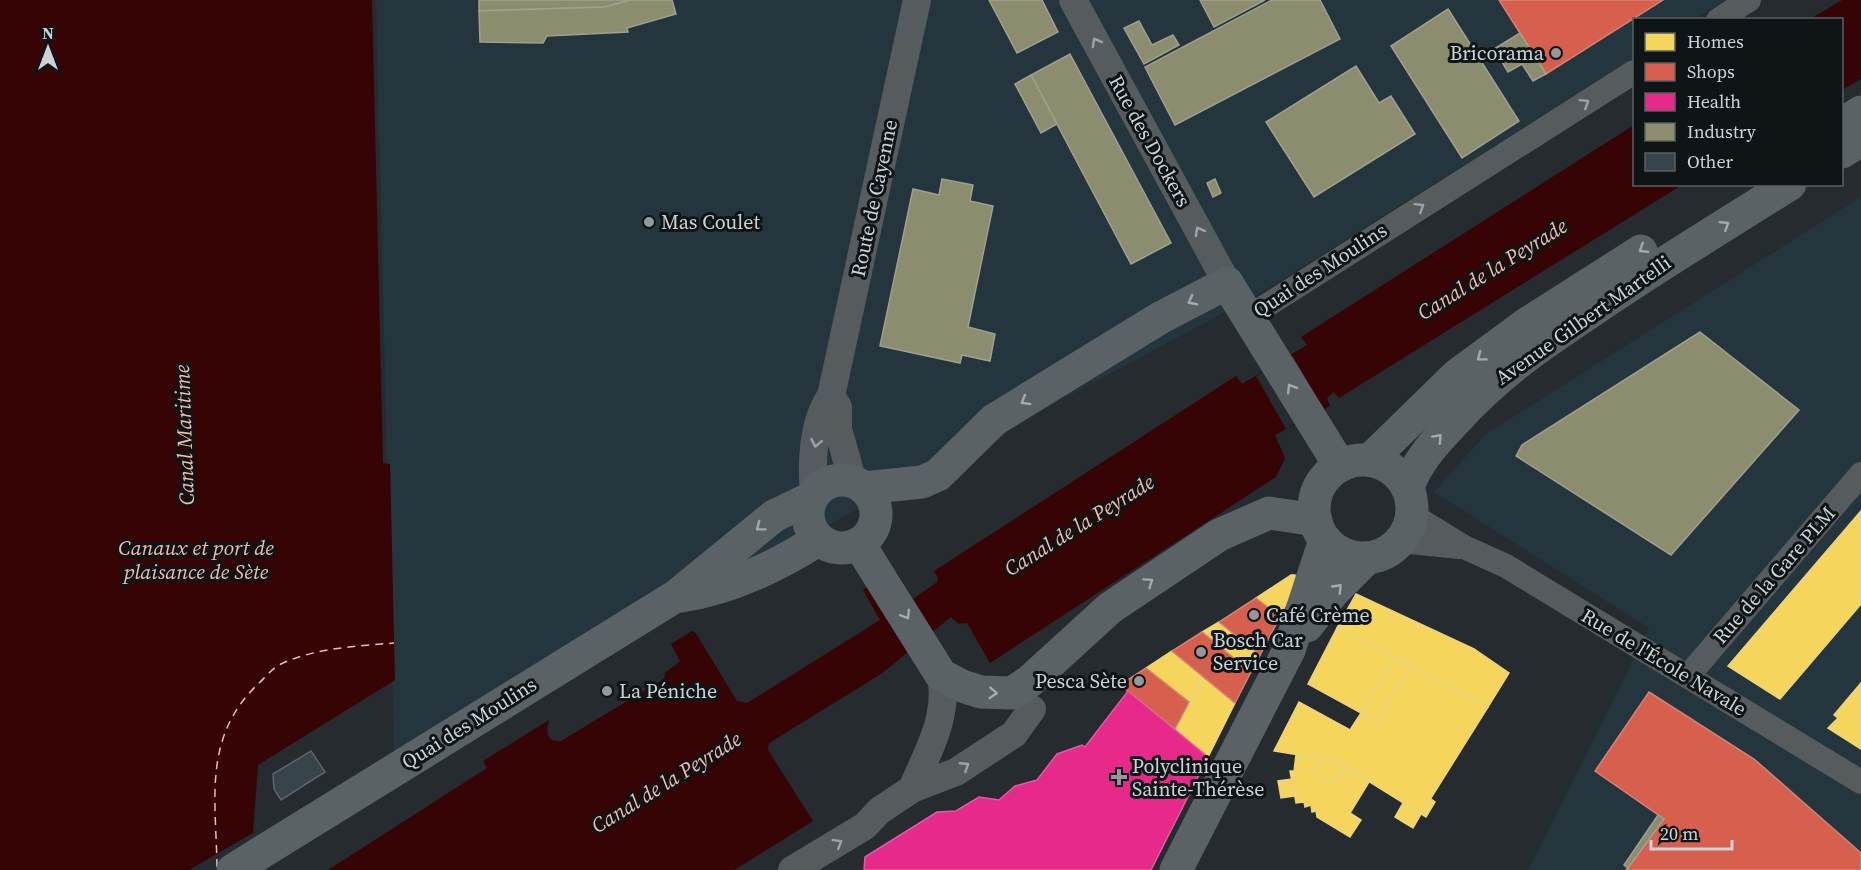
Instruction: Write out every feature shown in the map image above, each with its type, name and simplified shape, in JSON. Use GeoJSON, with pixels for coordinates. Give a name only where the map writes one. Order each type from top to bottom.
{"type":"FeatureCollection","features":[{"type":"Feature","properties":{"kind":"main road"},"geometry":{"type":"LineString","coordinates":[[1843,123],[1861,112]]}},
{"type":"Feature","properties":{"kind":"main road"},"geometry":{"type":"LineString","coordinates":[[1843,151],[1861,140]]}},
{"type":"Feature","properties":{"kind":"main road","name":"Avenue Gilbert Martelli"},"geometry":{"type":"LineString","coordinates":[[1355,463],[1457,375],[1525,325],[1743,186]]}},
{"type":"Feature","properties":{"kind":"main road","name":"Avenue Gilbert Martelli"},"geometry":{"type":"LineString","coordinates":[[1407,514],[1414,470],[1427,450],[1486,387],[1514,363],[1635,281],[1787,186]]}},
{"type":"Feature","properties":{"kind":"main road","name":"Quai des Moulins"},"geometry":{"type":"LineString","coordinates":[[859,485],[922,482],[938,476],[994,420],[1161,318],[1227,283],[1247,318]]}},
{"type":"Feature","properties":{"kind":"main road"},"geometry":{"type":"LineString","coordinates":[[1247,318],[1314,426],[1355,463]]}},
{"type":"Feature","properties":{"kind":"main road"},"geometry":{"type":"LineString","coordinates":[[859,544],[936,665],[962,686],[981,692],[1012,693],[1030,681],[1110,608],[1219,535],[1269,513],[1320,530],[1337,550],[1351,556],[1367,558],[1379,555],[1407,514],[1398,474],[1386,465],[1355,463],[1321,483],[1315,502],[1320,530],[1288,650]]}},
{"type":"Feature","properties":{"kind":"main road"},"geometry":{"type":"LineString","coordinates":[[832,481],[859,485],[871,496],[876,517],[873,528],[859,544],[838,549],[818,540],[808,525],[807,516],[813,495],[832,481]]}},
{"type":"Feature","properties":{"kind":"main road","name":"Quai des Moulins"},"geometry":{"type":"LineString","coordinates":[[233,870],[676,596],[774,516],[813,495]]}},
{"type":"Feature","properties":{"kind":"main road"},"geometry":{"type":"LineString","coordinates":[[676,596],[710,592],[792,556],[818,540]]}},
{"type":"Feature","properties":{"kind":"main road"},"geometry":{"type":"LineString","coordinates":[[1176,870],[1288,650],[1333,592],[1367,558]]}},
{"type":"Feature","properties":{"kind":"street","name":"Route de Cayenne"},"geometry":{"type":"LineString","coordinates":[[813,495],[812,466],[824,407],[831,396],[917,0]]}},
{"type":"Feature","properties":{"kind":"street","name":"Rue des Dockers"},"geometry":{"type":"LineString","coordinates":[[1073,0],[1227,283]]}},
{"type":"Feature","properties":{"kind":"street"},"geometry":{"type":"LineString","coordinates":[[1721,18],[1749,0]]}},
{"type":"Feature","properties":{"kind":"street","name":"Quai des Moulins"},"geometry":{"type":"LineString","coordinates":[[1247,318],[1633,73]]}},
{"type":"Feature","properties":{"kind":"street","name":"Route de Cayenne"},"geometry":{"type":"LineString","coordinates":[[831,396],[838,407],[838,429],[859,485]]}},
{"type":"Feature","properties":{"kind":"street","name":"Rue de la Gare PLM"},"geometry":{"type":"LineString","coordinates":[[1688,676],[1861,474]]}},
{"type":"Feature","properties":{"kind":"street","name":"Rue de l'École Navale"},"geometry":{"type":"LineString","coordinates":[[1407,514],[1464,547],[1506,566],[1861,782]]}},
{"type":"Feature","properties":{"kind":"street"},"geometry":{"type":"LineString","coordinates":[[912,789],[941,720],[945,694],[936,665]]}},
{"type":"Feature","properties":{"kind":"street"},"geometry":{"type":"LineString","coordinates":[[792,870],[865,826],[879,811],[912,789],[956,772],[1014,735],[1032,709]]}},
{"type":"Feature","properties":{"kind":"shaded area"},"geometry":{"type":"Polygon","coordinates":[[[376,0],[1726,0],[1697,18],[1633,18],[1633,59],[1266,290],[394,758],[376,0]]]}},
{"type":"Feature","properties":{"kind":"shaded area"},"geometry":{"type":"Polygon","coordinates":[[[1861,197],[1861,870],[1528,870],[1649,628],[1434,492],[1486,434],[1861,197]]]}},
{"type":"Feature","properties":{"kind":"water","name":"Canaux et port de plaisance de Sète"},"geometry":{"type":"Polygon","coordinates":[[[0,0],[372,0],[383,463],[390,464],[395,680],[258,765],[253,833],[275,870],[0,870],[0,0]]]}},
{"type":"Feature","properties":{"kind":"water"},"geometry":{"type":"Polygon","coordinates":[[[1842,0],[1861,0],[1861,79],[1843,89],[1843,18],[1812,18],[1842,0]]]}},
{"type":"Feature","properties":{"kind":"water","name":"Canal de la Peyrade"},"geometry":{"type":"Polygon","coordinates":[[[1633,126],[1633,186],[1680,186],[1339,398],[1334,392],[1327,398],[1330,406],[1275,435],[1285,458],[1276,477],[990,663],[967,623],[959,624],[951,617],[881,674],[769,743],[768,750],[813,821],[734,870],[328,870],[487,768],[483,761],[549,720],[548,735],[552,740],[561,741],[664,679],[665,673],[680,661],[671,644],[692,631],[695,632],[737,701],[747,703],[880,620],[863,590],[896,571],[913,599],[937,582],[938,578],[934,571],[1236,376],[1242,384],[1307,345],[1301,337],[1633,126]]]}},
{"type":"Feature","properties":{"kind":"pier"},"geometry":{"type":"Polygon","coordinates":[[[1293,356],[1323,409],[1286,429],[1256,376],[1293,356]]]}},
{"type":"Feature","properties":{"kind":"pier"},"geometry":{"type":"Polygon","coordinates":[[[253,833],[275,870],[189,870],[253,833]]]}},
{"type":"Feature","properties":{"kind":"building: Homes"},"geometry":{"type":"Polygon","coordinates":[[[1861,511],[1861,604],[1780,699],[1728,666],[1861,511]]]}},
{"type":"Feature","properties":{"kind":"building: Homes"},"geometry":{"type":"Polygon","coordinates":[[[1291,575],[1295,575],[1296,583],[1280,617],[1256,598],[1291,575]]]}},
{"type":"Feature","properties":{"kind":"building: Homes"},"geometry":{"type":"Polygon","coordinates":[[[1356,594],[1474,649],[1509,673],[1488,707],[1337,628],[1356,594]]]}},
{"type":"Feature","properties":{"kind":"building: Homes"},"geometry":{"type":"Polygon","coordinates":[[[1219,622],[1260,655],[1251,672],[1202,632],[1219,622]]]}},
{"type":"Feature","properties":{"kind":"building: Homes"},"geometry":{"type":"Polygon","coordinates":[[[1337,628],[1395,657],[1361,713],[1308,684],[1337,628]]]}},
{"type":"Feature","properties":{"kind":"building: Homes"},"geometry":{"type":"Polygon","coordinates":[[[1172,651],[1204,677],[1189,702],[1146,668],[1172,651]]]}},
{"type":"Feature","properties":{"kind":"building: Homes"},"geometry":{"type":"Polygon","coordinates":[[[1395,657],[1411,666],[1379,722],[1361,713],[1395,657]]]}},
{"type":"Feature","properties":{"kind":"building: Homes"},"geometry":{"type":"Polygon","coordinates":[[[1411,666],[1488,707],[1421,814],[1336,761],[1274,751],[1299,702],[1350,730],[1361,713],[1379,722],[1411,666]]]}},
{"type":"Feature","properties":{"kind":"building: Homes"},"geometry":{"type":"Polygon","coordinates":[[[1204,677],[1235,703],[1208,757],[1175,729],[1204,677]]]}},
{"type":"Feature","properties":{"kind":"building: Homes"},"geometry":{"type":"Polygon","coordinates":[[[1861,683],[1861,749],[1828,728],[1838,718],[1834,715],[1861,683]]]}},
{"type":"Feature","properties":{"kind":"building: Homes"},"geometry":{"type":"Polygon","coordinates":[[[1296,755],[1324,759],[1315,773],[1333,785],[1345,767],[1369,782],[1350,813],[1361,820],[1350,837],[1317,817],[1316,811],[1312,812],[1311,805],[1305,807],[1304,802],[1296,803],[1290,771],[1294,771],[1296,755]]]}},
{"type":"Feature","properties":{"kind":"building: Homes"},"geometry":{"type":"Polygon","coordinates":[[[1324,759],[1336,761],[1345,767],[1333,785],[1315,773],[1324,759]]]}},
{"type":"Feature","properties":{"kind":"building: Homes"},"geometry":{"type":"Polygon","coordinates":[[[1292,779],[1294,796],[1281,798],[1278,781],[1292,779]]]}},
{"type":"Feature","properties":{"kind":"building: Homes"},"geometry":{"type":"Polygon","coordinates":[[[1431,799],[1435,802],[1426,817],[1421,814],[1431,799]]]}},
{"type":"Feature","properties":{"kind":"building: Homes"},"geometry":{"type":"Polygon","coordinates":[[[1403,803],[1421,814],[1413,828],[1395,817],[1403,803]]]}},
{"type":"Feature","properties":{"kind":"building: Shops","name":"Bricorama"},"geometry":{"type":"Polygon","coordinates":[[[1499,0],[1663,0],[1633,18],[1546,74],[1499,0]]]}},
{"type":"Feature","properties":{"kind":"building: Shops"},"geometry":{"type":"Polygon","coordinates":[[[1256,598],[1280,617],[1260,655],[1219,622],[1256,598]]]}},
{"type":"Feature","properties":{"kind":"building: Shops"},"geometry":{"type":"Polygon","coordinates":[[[1202,632],[1251,672],[1235,703],[1172,651],[1202,632]]]}},
{"type":"Feature","properties":{"kind":"building: Shops"},"geometry":{"type":"Polygon","coordinates":[[[1146,668],[1189,702],[1175,729],[1120,685],[1146,668]]]}},
{"type":"Feature","properties":{"kind":"building: Shops"},"geometry":{"type":"Polygon","coordinates":[[[1649,692],[1754,759],[1861,853],[1861,870],[1626,870],[1664,819],[1595,771],[1649,692]]]}},
{"type":"Feature","properties":{"kind":"building: Health","name":"Polyclinique Sainte-Thérèse"},"geometry":{"type":"Polygon","coordinates":[[[1128,691],[1208,757],[1151,870],[864,870],[865,857],[937,812],[956,811],[979,797],[999,800],[1015,786],[1037,780],[1057,754],[1082,745],[1085,747],[1128,691]]]}},
{"type":"Feature","properties":{"kind":"building: Industry"},"geometry":{"type":"Polygon","coordinates":[[[479,0],[631,0],[605,7],[479,11],[479,0]]]}},
{"type":"Feature","properties":{"kind":"building: Industry"},"geometry":{"type":"Polygon","coordinates":[[[631,0],[672,0],[676,14],[627,28],[628,32],[547,36],[543,43],[480,42],[479,11],[605,7],[631,0]]]}},
{"type":"Feature","properties":{"kind":"building: Industry"},"geometry":{"type":"Polygon","coordinates":[[[989,0],[1042,0],[1058,32],[1017,53],[989,0]]]}},
{"type":"Feature","properties":{"kind":"building: Industry"},"geometry":{"type":"Polygon","coordinates":[[[1200,0],[1265,0],[1214,27],[1200,0]]]}},
{"type":"Feature","properties":{"kind":"building: Industry"},"geometry":{"type":"Polygon","coordinates":[[[1272,0],[1320,0],[1340,39],[1175,125],[1145,67],[1272,0]]]}},
{"type":"Feature","properties":{"kind":"building: Industry"},"geometry":{"type":"Polygon","coordinates":[[[1448,9],[1519,121],[1462,158],[1391,46],[1448,9]]]}},
{"type":"Feature","properties":{"kind":"building: Industry"},"geometry":{"type":"Polygon","coordinates":[[[1139,21],[1152,45],[1173,35],[1179,45],[1144,64],[1124,28],[1139,21]]]}},
{"type":"Feature","properties":{"kind":"building: Industry"},"geometry":{"type":"Polygon","coordinates":[[[1520,33],[1546,74],[1533,81],[1522,64],[1508,72],[1494,49],[1520,33]]]}},
{"type":"Feature","properties":{"kind":"building: Industry"},"geometry":{"type":"Polygon","coordinates":[[[1070,54],[1171,243],[1131,264],[1031,75],[1070,54]]]}},
{"type":"Feature","properties":{"kind":"building: Industry"},"geometry":{"type":"Polygon","coordinates":[[[1356,66],[1379,103],[1391,96],[1415,134],[1314,197],[1266,122],[1356,66]]]}},
{"type":"Feature","properties":{"kind":"building: Industry"},"geometry":{"type":"Polygon","coordinates":[[[1031,75],[1057,124],[1041,133],[1015,84],[1031,75]]]}},
{"type":"Feature","properties":{"kind":"building: Industry"},"geometry":{"type":"Polygon","coordinates":[[[942,179],[973,185],[970,201],[993,206],[968,327],[995,334],[990,361],[962,355],[960,363],[880,346],[913,189],[939,195],[942,179]]]}},
{"type":"Feature","properties":{"kind":"building: Industry"},"geometry":{"type":"Polygon","coordinates":[[[1215,179],[1221,193],[1213,197],[1207,183],[1215,179]]]}},
{"type":"Feature","properties":{"kind":"building: Industry"},"geometry":{"type":"Polygon","coordinates":[[[1700,332],[1799,410],[1671,555],[1516,456],[1522,445],[1700,332]]]}},
{"type":"Feature","properties":{"kind":"building: Industry"},"geometry":{"type":"Polygon","coordinates":[[[1658,815],[1664,819],[1628,868],[1624,865],[1658,815]]]}},
{"type":"Feature","properties":{"kind":"building: Other"},"geometry":{"type":"Polygon","coordinates":[[[311,751],[325,772],[281,800],[274,789],[273,774],[311,751]]]}},
{"type":"Feature","properties":{"kind":"ferry route"},"geometry":{"type":"LineString","coordinates":[[217,867],[216,770],[220,748],[228,726],[240,705],[257,685],[281,664],[308,654],[394,643]]}},
{"type":"Feature","properties":{"kind":"place","name":"Bricorama"},"geometry":{"type":"Point","coordinates":[1556,53]}},
{"type":"Feature","properties":{"kind":"place","name":"Mas Coulet"},"geometry":{"type":"Point","coordinates":[649,222]}},
{"type":"Feature","properties":{"kind":"place","name":"Café Crème"},"geometry":{"type":"Point","coordinates":[1254,615]}},
{"type":"Feature","properties":{"kind":"place","name":"Bosch Car Service"},"geometry":{"type":"Point","coordinates":[1201,652]}},
{"type":"Feature","properties":{"kind":"place","name":"Pesca Sète"},"geometry":{"type":"Point","coordinates":[1139,681]}},
{"type":"Feature","properties":{"kind":"place","name":"La Péniche"},"geometry":{"type":"Point","coordinates":[607,691]}},
{"type":"Feature","properties":{"kind":"place","name":"Polyclinique Sainte-Thérèse"},"geometry":{"type":"Point","coordinates":[1119,777]}},
{"type":"Feature","properties":{"kind":"water label","name":"Canal Maritime"},"geometry":{"type":"Point","coordinates":[184,435]}}]}
